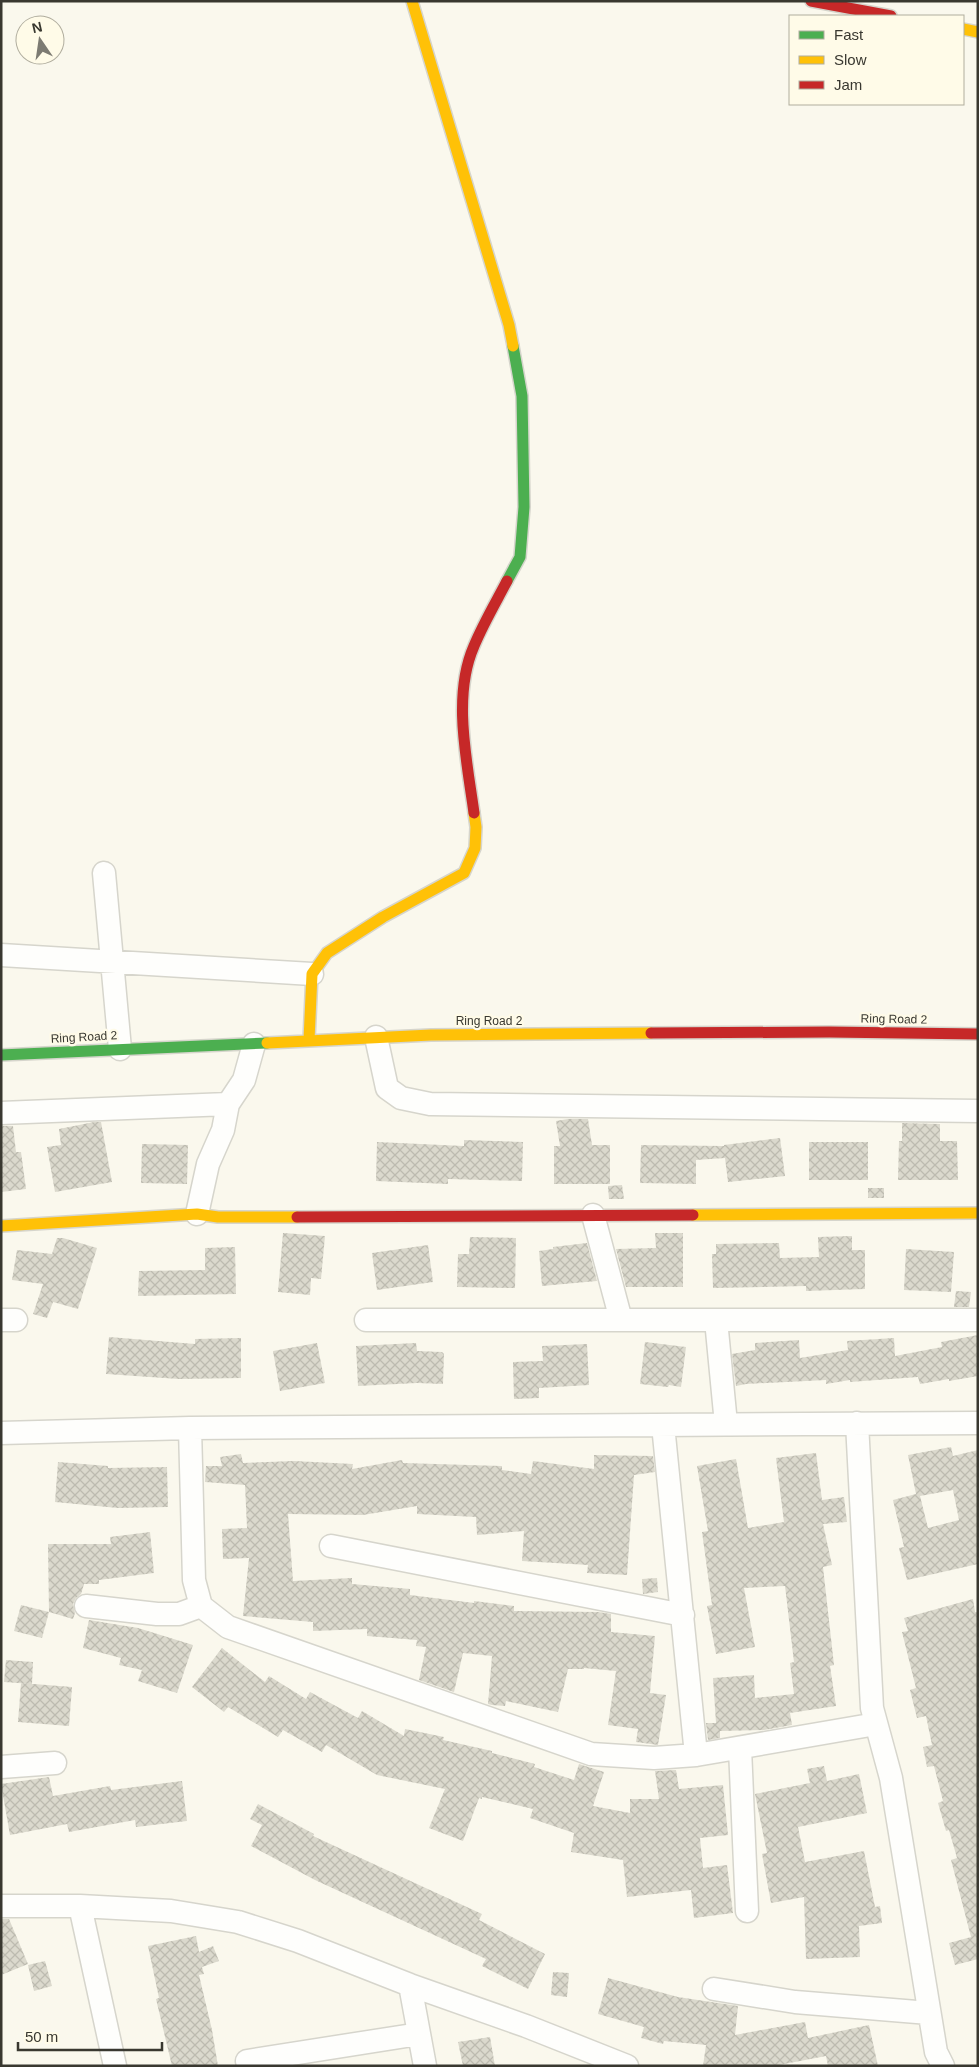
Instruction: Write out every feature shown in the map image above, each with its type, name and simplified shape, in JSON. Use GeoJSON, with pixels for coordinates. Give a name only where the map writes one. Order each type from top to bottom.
{"type":"FeatureCollection","features":[{"type":"Feature","properties":{"kind":"street"},"geometry":{"type":"LineString","coordinates":[[309,1040],[312,974],[327,953],[383,916],[464,873],[475,848],[476,827],[462,721],[465,677],[473,648],[520,557],[524,507],[522,396],[509,325],[412,1]]}},
{"type":"Feature","properties":{"kind":"street"},"geometry":{"type":"LineString","coordinates":[[811,1],[887,15]]}},
{"type":"Feature","properties":{"kind":"street"},"geometry":{"type":"LineString","coordinates":[[964,29],[978,32]]}},
{"type":"Feature","properties":{"kind":"street"},"geometry":{"type":"LineString","coordinates":[[104,874],[120,1049]]}},
{"type":"Feature","properties":{"kind":"street"},"geometry":{"type":"LineString","coordinates":[[1,955],[312,974]]}},
{"type":"Feature","properties":{"kind":"street","name":"Ring Road 2"},"geometry":{"type":"LineString","coordinates":[[1,1055],[376,1037],[829,1032],[978,1034]]}},
{"type":"Feature","properties":{"kind":"street"},"geometry":{"type":"LineString","coordinates":[[376,1037],[387,1088],[401,1098],[430,1104],[978,1111]]}},
{"type":"Feature","properties":{"kind":"street"},"geometry":{"type":"LineString","coordinates":[[197,1214],[208,1164],[222,1130],[228,1104],[244,1080],[254,1044]]}},
{"type":"Feature","properties":{"kind":"street"},"geometry":{"type":"LineString","coordinates":[[1,1113],[228,1104]]}},
{"type":"Feature","properties":{"kind":"street"},"geometry":{"type":"LineString","coordinates":[[1,1226],[197,1214],[218,1218],[978,1213]]}},
{"type":"Feature","properties":{"kind":"street"},"geometry":{"type":"LineString","coordinates":[[594,1215],[621,1320]]}},
{"type":"Feature","properties":{"kind":"street"},"geometry":{"type":"LineString","coordinates":[[366,1320],[978,1320]]}},
{"type":"Feature","properties":{"kind":"street"},"geometry":{"type":"LineString","coordinates":[[716,1320],[726,1424]]}},
{"type":"Feature","properties":{"kind":"street"},"geometry":{"type":"LineString","coordinates":[[1,1433],[190,1428],[978,1423]]}},
{"type":"Feature","properties":{"kind":"street"},"geometry":{"type":"LineString","coordinates":[[857,1424],[872,1708],[891,1778],[929,2013],[936,2052],[942,2066]]}},
{"type":"Feature","properties":{"kind":"street"},"geometry":{"type":"LineString","coordinates":[[663,1425],[696,1756]]}},
{"type":"Feature","properties":{"kind":"street"},"geometry":{"type":"LineString","coordinates":[[190,1428],[194,1580],[201,1606],[228,1627],[591,1754],[654,1758],[696,1756],[876,1724]]}},
{"type":"Feature","properties":{"kind":"street"},"geometry":{"type":"LineString","coordinates":[[331,1546],[683,1615]]}},
{"type":"Feature","properties":{"kind":"street"},"geometry":{"type":"LineString","coordinates":[[86,1606],[157,1614],[179,1614],[201,1606]]}},
{"type":"Feature","properties":{"kind":"street"},"geometry":{"type":"LineString","coordinates":[[740,1748],[747,1911]]}},
{"type":"Feature","properties":{"kind":"street"},"geometry":{"type":"LineString","coordinates":[[1,1767],[54,1763]]}},
{"type":"Feature","properties":{"kind":"street"},"geometry":{"type":"LineString","coordinates":[[1,1906],[80,1906],[171,1910],[238,1922],[298,1941],[410,1985],[526,2026],[626,2066]]}},
{"type":"Feature","properties":{"kind":"street"},"geometry":{"type":"LineString","coordinates":[[80,1906],[115,2066]]}},
{"type":"Feature","properties":{"kind":"street"},"geometry":{"type":"LineString","coordinates":[[410,1985],[424,2066]]}},
{"type":"Feature","properties":{"kind":"street"},"geometry":{"type":"LineString","coordinates":[[714,1989],[795,2002],[929,2013]]}},
{"type":"Feature","properties":{"kind":"street"},"geometry":{"type":"LineString","coordinates":[[246,2061],[419,2034]]}},
{"type":"Feature","properties":{"kind":"building"},"geometry":{"type":"Polygon","coordinates":[[[588,1119],[592,1145],[610,1145],[610,1184],[554,1184],[554,1146],[560,1146],[556,1121],[588,1119]]]}},
{"type":"Feature","properties":{"kind":"building"},"geometry":{"type":"Polygon","coordinates":[[[101,1122],[112,1182],[55,1192],[47,1147],[61,1145],[59,1129],[101,1122]]]}},
{"type":"Feature","properties":{"kind":"building"},"geometry":{"type":"Polygon","coordinates":[[[902,1123],[940,1124],[940,1141],[957,1141],[958,1180],[898,1180],[899,1141],[902,1141],[902,1123]]]}},
{"type":"Feature","properties":{"kind":"building"},"geometry":{"type":"Polygon","coordinates":[[[1,1126],[13,1126],[16,1152],[21,1152],[26,1189],[1,1192],[1,1126]]]}},
{"type":"Feature","properties":{"kind":"building"},"geometry":{"type":"Polygon","coordinates":[[[780,1138],[785,1176],[728,1182],[725,1158],[696,1160],[696,1184],[640,1183],[641,1145],[724,1146],[780,1138]]]}},
{"type":"Feature","properties":{"kind":"building"},"geometry":{"type":"Polygon","coordinates":[[[464,1140],[523,1142],[522,1181],[448,1179],[448,1184],[376,1181],[377,1142],[464,1146],[464,1140]]]}},
{"type":"Feature","properties":{"kind":"building"},"geometry":{"type":"Polygon","coordinates":[[[809,1142],[868,1142],[868,1180],[809,1180],[809,1142]]]}},
{"type":"Feature","properties":{"kind":"building"},"geometry":{"type":"Polygon","coordinates":[[[142,1144],[188,1145],[187,1184],[141,1183],[142,1144]]]}},
{"type":"Feature","properties":{"kind":"building"},"geometry":{"type":"Polygon","coordinates":[[[622,1185],[624,1199],[609,1199],[608,1186],[622,1185]]]}},
{"type":"Feature","properties":{"kind":"building"},"geometry":{"type":"Polygon","coordinates":[[[868,1188],[884,1188],[884,1198],[868,1198],[868,1188]]]}},
{"type":"Feature","properties":{"kind":"building"},"geometry":{"type":"Polygon","coordinates":[[[283,1233],[325,1236],[321,1279],[311,1278],[310,1295],[278,1292],[283,1233]]]}},
{"type":"Feature","properties":{"kind":"building"},"geometry":{"type":"Polygon","coordinates":[[[655,1233],[683,1233],[683,1287],[626,1287],[616,1249],[656,1248],[655,1233]]]}},
{"type":"Feature","properties":{"kind":"building"},"geometry":{"type":"Polygon","coordinates":[[[852,1236],[852,1250],[865,1250],[865,1289],[806,1291],[806,1286],[713,1288],[712,1254],[716,1254],[716,1244],[779,1243],[780,1258],[819,1257],[818,1237],[852,1236]]]}},
{"type":"Feature","properties":{"kind":"building"},"geometry":{"type":"Polygon","coordinates":[[[470,1237],[516,1238],[515,1288],[457,1287],[458,1254],[469,1254],[470,1237]]]}},
{"type":"Feature","properties":{"kind":"building"},"geometry":{"type":"Polygon","coordinates":[[[57,1238],[97,1248],[78,1309],[53,1302],[47,1318],[33,1314],[43,1284],[12,1280],[17,1250],[52,1254],[57,1238]]]}},
{"type":"Feature","properties":{"kind":"building"},"geometry":{"type":"Polygon","coordinates":[[[587,1243],[597,1281],[542,1286],[539,1251],[553,1249],[553,1247],[587,1243]]]}},
{"type":"Feature","properties":{"kind":"building"},"geometry":{"type":"Polygon","coordinates":[[[428,1245],[433,1282],[377,1290],[372,1253],[428,1245]]]}},
{"type":"Feature","properties":{"kind":"building"},"geometry":{"type":"Polygon","coordinates":[[[235,1247],[236,1294],[138,1296],[139,1271],[205,1270],[205,1248],[235,1247]]]}},
{"type":"Feature","properties":{"kind":"building"},"geometry":{"type":"Polygon","coordinates":[[[906,1249],[954,1252],[951,1292],[904,1290],[906,1249]]]}},
{"type":"Feature","properties":{"kind":"building"},"geometry":{"type":"Polygon","coordinates":[[[956,1291],[971,1292],[969,1307],[954,1307],[956,1291]]]}},
{"type":"Feature","properties":{"kind":"building"},"geometry":{"type":"Polygon","coordinates":[[[978,1335],[978,1376],[920,1384],[918,1377],[850,1382],[850,1380],[826,1384],[826,1380],[736,1386],[732,1354],[755,1350],[755,1343],[799,1340],[800,1358],[848,1350],[847,1341],[894,1338],[895,1356],[942,1347],[941,1342],[978,1335]]]}},
{"type":"Feature","properties":{"kind":"building"},"geometry":{"type":"Polygon","coordinates":[[[109,1337],[195,1344],[195,1339],[241,1338],[241,1378],[179,1379],[106,1374],[109,1337]]]}},
{"type":"Feature","properties":{"kind":"building"},"geometry":{"type":"Polygon","coordinates":[[[645,1342],[686,1347],[681,1387],[640,1384],[645,1342]]]}},
{"type":"Feature","properties":{"kind":"building"},"geometry":{"type":"Polygon","coordinates":[[[317,1343],[325,1383],[280,1391],[273,1351],[317,1343]]]}},
{"type":"Feature","properties":{"kind":"building"},"geometry":{"type":"Polygon","coordinates":[[[416,1343],[417,1351],[442,1352],[444,1354],[443,1384],[417,1383],[358,1386],[356,1346],[416,1343]]]}},
{"type":"Feature","properties":{"kind":"building"},"geometry":{"type":"Polygon","coordinates":[[[587,1344],[589,1385],[539,1388],[539,1398],[514,1399],[513,1362],[543,1361],[542,1346],[587,1344]]]}},
{"type":"Feature","properties":{"kind":"building"},"geometry":{"type":"Polygon","coordinates":[[[951,1447],[953,1456],[978,1450],[978,1564],[907,1580],[899,1548],[904,1547],[893,1500],[916,1494],[908,1455],[951,1447]],[[953,1490],[920,1496],[928,1528],[959,1520],[953,1490]]]}},
{"type":"Feature","properties":{"kind":"building"},"geometry":{"type":"Polygon","coordinates":[[[816,1453],[822,1500],[844,1497],[847,1522],[823,1524],[832,1565],[823,1567],[834,1665],[830,1666],[836,1706],[790,1713],[792,1725],[764,1730],[720,1731],[720,1738],[708,1740],[706,1723],[716,1723],[713,1678],[754,1675],[755,1698],[794,1694],[790,1663],[794,1662],[785,1586],[744,1588],[755,1647],[716,1654],[707,1606],[712,1605],[702,1532],[708,1531],[697,1466],[736,1459],[748,1528],[784,1522],[776,1458],[816,1453]]]}},
{"type":"Feature","properties":{"kind":"building"},"geometry":{"type":"Polygon","coordinates":[[[241,1454],[243,1463],[294,1461],[353,1464],[352,1469],[402,1460],[403,1463],[502,1466],[502,1470],[531,1474],[533,1461],[594,1469],[594,1455],[653,1456],[655,1472],[634,1475],[627,1575],[587,1573],[588,1565],[522,1561],[524,1531],[477,1535],[476,1517],[417,1514],[417,1506],[363,1515],[288,1514],[293,1581],[352,1578],[352,1584],[410,1589],[410,1595],[514,1606],[514,1611],[598,1612],[611,1614],[611,1632],[655,1636],[650,1693],[666,1695],[658,1745],[636,1742],[638,1729],[608,1725],[616,1671],[584,1668],[568,1669],[558,1712],[506,1701],[505,1706],[492,1705],[488,1704],[492,1656],[463,1653],[454,1692],[419,1680],[426,1647],[416,1646],[417,1640],[367,1636],[367,1629],[313,1631],[313,1622],[243,1616],[249,1558],[223,1559],[222,1529],[247,1528],[245,1485],[205,1482],[206,1466],[222,1466],[220,1457],[241,1454]]]}},
{"type":"Feature","properties":{"kind":"building"},"geometry":{"type":"Polygon","coordinates":[[[58,1462],[108,1466],[108,1468],[167,1467],[168,1507],[118,1508],[55,1502],[58,1462]]]}},
{"type":"Feature","properties":{"kind":"building"},"geometry":{"type":"Polygon","coordinates":[[[150,1532],[154,1573],[99,1580],[99,1584],[84,1584],[81,1594],[73,1604],[75,1613],[73,1619],[49,1612],[48,1544],[111,1544],[110,1537],[150,1532]]]}},
{"type":"Feature","properties":{"kind":"building"},"geometry":{"type":"Polygon","coordinates":[[[657,1578],[658,1592],[643,1594],[642,1579],[657,1578]]]}},
{"type":"Feature","properties":{"kind":"building"},"geometry":{"type":"Polygon","coordinates":[[[973,1599],[975,1612],[978,1612],[978,1959],[955,1965],[949,1943],[971,1937],[951,1860],[957,1858],[949,1830],[946,1831],[938,1803],[943,1801],[934,1766],[927,1767],[923,1747],[932,1745],[926,1716],[917,1718],[910,1690],[916,1688],[902,1632],[908,1631],[904,1618],[973,1599]]]}},
{"type":"Feature","properties":{"kind":"building"},"geometry":{"type":"Polygon","coordinates":[[[21,1605],[49,1612],[42,1638],[14,1631],[21,1605]]]}},
{"type":"Feature","properties":{"kind":"building"},"geometry":{"type":"Polygon","coordinates":[[[89,1620],[138,1628],[193,1645],[177,1693],[138,1681],[142,1670],[119,1665],[121,1658],[83,1648],[89,1620]]]}},
{"type":"Feature","properties":{"kind":"building"},"geometry":{"type":"Polygon","coordinates":[[[222,1648],[265,1682],[269,1676],[306,1699],[310,1692],[358,1718],[362,1711],[404,1736],[405,1729],[444,1737],[443,1740],[492,1751],[492,1753],[535,1764],[534,1767],[574,1780],[579,1764],[604,1772],[593,1806],[630,1813],[630,1799],[659,1799],[655,1771],[676,1770],[679,1789],[723,1785],[728,1835],[700,1838],[703,1868],[727,1865],[733,1913],[694,1918],[691,1890],[627,1897],[623,1860],[571,1852],[574,1833],[530,1818],[533,1809],[482,1797],[482,1799],[479,1798],[463,1841],[429,1828],[445,1789],[377,1775],[326,1745],[322,1752],[283,1730],[278,1737],[228,1707],[224,1712],[192,1687],[222,1648]]]}},
{"type":"Feature","properties":{"kind":"building"},"geometry":{"type":"Polygon","coordinates":[[[6,1660],[33,1662],[32,1684],[4,1682],[6,1660]]]}},
{"type":"Feature","properties":{"kind":"building"},"geometry":{"type":"Polygon","coordinates":[[[21,1683],[72,1687],[69,1726],[18,1722],[21,1683]]]}},
{"type":"Feature","properties":{"kind":"building"},"geometry":{"type":"Polygon","coordinates":[[[824,1766],[827,1781],[859,1774],[867,1813],[798,1827],[805,1862],[864,1851],[875,1907],[880,1906],[882,1923],[859,1926],[860,1957],[806,1959],[804,1897],[771,1903],[762,1854],[767,1853],[755,1794],[810,1783],[807,1769],[824,1766]]]}},
{"type":"Feature","properties":{"kind":"building"},"geometry":{"type":"Polygon","coordinates":[[[49,1777],[53,1796],[110,1786],[111,1790],[182,1781],[187,1821],[136,1827],[135,1820],[69,1832],[67,1824],[10,1835],[1,1784],[49,1777]]]}},
{"type":"Feature","properties":{"kind":"building"},"geometry":{"type":"Polygon","coordinates":[[[258,1804],[314,1834],[313,1836],[482,1914],[479,1920],[545,1954],[528,1989],[482,1966],[486,1959],[315,1880],[251,1846],[262,1825],[250,1819],[258,1804]]]}},
{"type":"Feature","properties":{"kind":"building"},"geometry":{"type":"Polygon","coordinates":[[[1,1919],[9,1919],[28,1964],[1,1975],[1,1919]]]}},
{"type":"Feature","properties":{"kind":"building"},"geometry":{"type":"Polygon","coordinates":[[[196,1936],[199,1952],[213,1946],[219,1961],[202,1967],[204,1974],[199,1975],[218,2066],[172,2066],[156,1999],[159,1998],[148,1946],[196,1936]]]}},
{"type":"Feature","properties":{"kind":"building"},"geometry":{"type":"Polygon","coordinates":[[[45,1961],[52,1986],[34,1991],[28,1965],[45,1961]]]}},
{"type":"Feature","properties":{"kind":"building"},"geometry":{"type":"Polygon","coordinates":[[[553,1972],[569,1973],[567,1997],[551,1995],[553,1972]]]}},
{"type":"Feature","properties":{"kind":"building"},"geometry":{"type":"Polygon","coordinates":[[[608,1978],[678,1997],[738,2006],[735,2035],[805,2022],[808,2038],[869,2025],[878,2066],[828,2066],[826,2056],[774,2066],[703,2066],[706,2045],[664,2041],[663,2044],[641,2038],[644,2027],[598,2014],[608,1978]]]}},
{"type":"Feature","properties":{"kind":"building"},"geometry":{"type":"Polygon","coordinates":[[[490,2037],[495,2066],[463,2066],[458,2042],[490,2037]]]}},
{"type":"Feature","properties":{"kind":"traffic: fast"},"geometry":{"type":"LineString","coordinates":[[507,581],[520,557],[524,507],[522,396],[513,346]]}},
{"type":"Feature","properties":{"kind":"traffic: fast"},"geometry":{"type":"LineString","coordinates":[[1,1055],[267,1043]]}},
{"type":"Feature","properties":{"kind":"traffic: slow"},"geometry":{"type":"LineString","coordinates":[[412,1],[509,325],[513,346]]}},
{"type":"Feature","properties":{"kind":"traffic: slow"},"geometry":{"type":"LineString","coordinates":[[964,29],[978,32]]}},
{"type":"Feature","properties":{"kind":"traffic: slow"},"geometry":{"type":"LineString","coordinates":[[309,1040],[312,974],[327,953],[383,917],[464,873],[475,848],[476,827],[474,813]]}},
{"type":"Feature","properties":{"kind":"traffic: slow"},"geometry":{"type":"LineString","coordinates":[[267,1043],[431,1035],[651,1033]]}},
{"type":"Feature","properties":{"kind":"traffic: slow"},"geometry":{"type":"LineString","coordinates":[[693,1215],[978,1213]]}},
{"type":"Feature","properties":{"kind":"traffic: slow"},"geometry":{"type":"LineString","coordinates":[[1,1226],[197,1214],[218,1217],[297,1217]]}},
{"type":"Feature","properties":{"kind":"traffic: jam"},"geometry":{"type":"LineString","coordinates":[[811,1],[886,15]]}},
{"type":"Feature","properties":{"kind":"traffic: jam"},"geometry":{"type":"LineString","coordinates":[[474,813],[463,729],[462,707],[464,686],[467,665],[474,646],[485,621],[507,581]]}},
{"type":"Feature","properties":{"kind":"traffic: jam"},"geometry":{"type":"LineString","coordinates":[[651,1033],[829,1032],[978,1034]]}},
{"type":"Feature","properties":{"kind":"traffic: jam"},"geometry":{"type":"LineString","coordinates":[[297,1217],[693,1215]]}}]}
